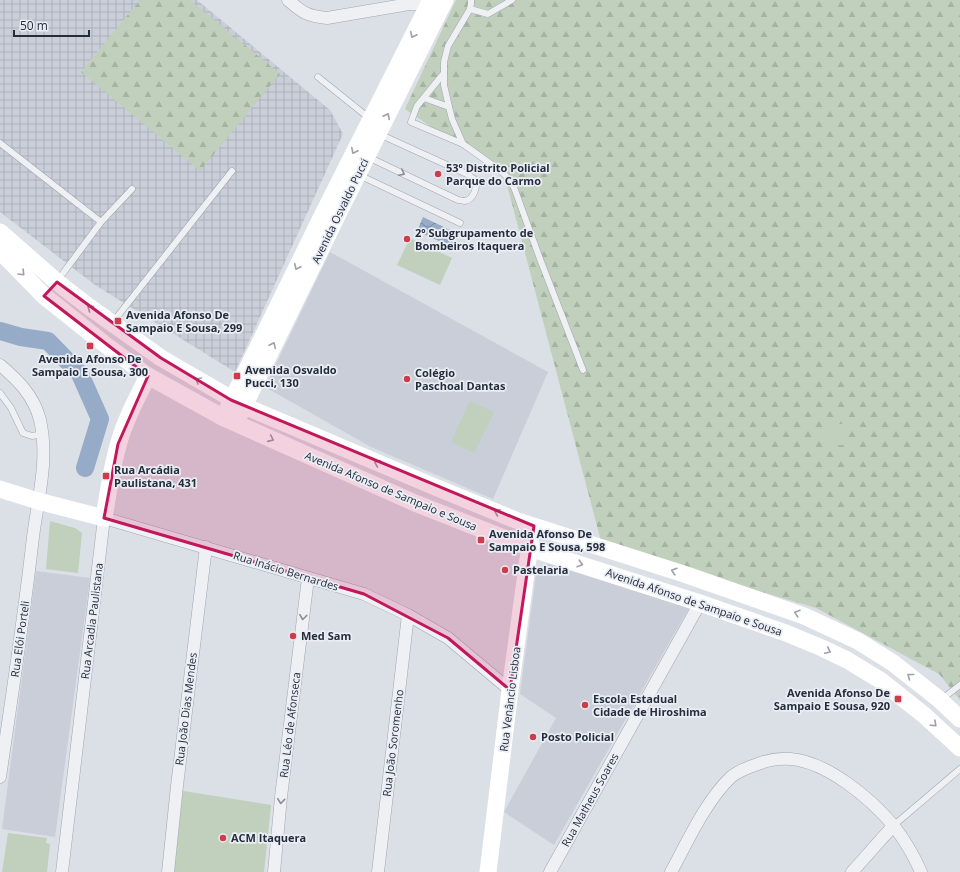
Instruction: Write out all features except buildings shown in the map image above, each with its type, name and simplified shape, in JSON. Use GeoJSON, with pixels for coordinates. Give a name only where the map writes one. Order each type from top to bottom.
{"type":"FeatureCollection","features":[{"type":"Feature","properties":{"kind":"main road","name":"Avenida Osvaldo Pucci"},"geometry":{"type":"LineString","coordinates":[[230,421],[374,126],[437,3]]}},
{"type":"Feature","properties":{"kind":"main road","name":"Avenida Osvaldo Pucci"},"geometry":{"type":"LineString","coordinates":[[238,402],[367,156],[374,126]]}},
{"type":"Feature","properties":{"kind":"main road","name":"Avenida Afonso de Sampaio e Sousa"},"geometry":{"type":"LineString","coordinates":[[0,232],[56,282],[112,323],[161,358],[238,402],[413,478],[534,526],[684,574],[804,616],[858,641],[893,663],[940,700],[960,719]]}},
{"type":"Feature","properties":{"kind":"main road","name":"Avenida Afonso de Sampaio e Sousa"},"geometry":{"type":"LineString","coordinates":[[0,251],[44,296],[103,343],[148,376],[230,421],[415,503],[529,548],[700,603],[786,633],[847,660],[880,680],[924,715],[960,748]]}},
{"type":"Feature","properties":{"kind":"main road"},"geometry":{"type":"LineString","coordinates":[[44,296],[56,282]]}},
{"type":"Feature","properties":{"kind":"main road","name":"Rua Arcadia Paulistana"},"geometry":{"type":"LineString","coordinates":[[104,518],[112,469],[118,444],[136,400],[148,376]]}},
{"type":"Feature","properties":{"kind":"main road","name":"Rua Inácio Bernardes"},"geometry":{"type":"LineString","coordinates":[[0,488],[38,501],[104,518]]}},
{"type":"Feature","properties":{"kind":"main road","name":"Rua Venâncio Lisboa"},"geometry":{"type":"LineString","coordinates":[[488,872],[510,690],[529,548],[534,526]]}},
{"type":"Feature","properties":{"kind":"street"},"geometry":{"type":"LineString","coordinates":[[288,0],[302,12],[327,18],[409,4],[437,3]]}},
{"type":"Feature","properties":{"kind":"street","name":"Rua Elói Porteli"},"geometry":{"type":"LineString","coordinates":[[0,365],[17,379],[27,391],[34,404],[44,445],[43,468],[22,631],[0,777]]}},
{"type":"Feature","properties":{"kind":"street","name":"Rua Inácio Bernardes"},"geometry":{"type":"LineString","coordinates":[[104,518],[364,594],[408,615],[448,638],[510,690]]}},
{"type":"Feature","properties":{"kind":"street","name":"Rua Arcadia Paulistana"},"geometry":{"type":"LineString","coordinates":[[62,872],[104,518]]}},
{"type":"Feature","properties":{"kind":"street","name":"Rua João Dias Mendes"},"geometry":{"type":"LineString","coordinates":[[168,872],[206,547]]}},
{"type":"Feature","properties":{"kind":"street","name":"Rua Léo de Afonseca"},"geometry":{"type":"LineString","coordinates":[[274,872],[281,797],[308,578]]}},
{"type":"Feature","properties":{"kind":"street","name":"Rua Matheus Soares"},"geometry":{"type":"LineString","coordinates":[[550,872],[700,603]]}},
{"type":"Feature","properties":{"kind":"street","name":"Rua João Soromenho"},"geometry":{"type":"LineString","coordinates":[[378,872],[408,615]]}},
{"type":"Feature","properties":{"kind":"street"},"geometry":{"type":"LineString","coordinates":[[671,872],[697,825],[720,789],[732,776],[762,762],[777,759],[791,759],[810,764],[832,773],[859,793],[893,826],[905,843],[921,872]]}},
{"type":"Feature","properties":{"kind":"street"},"geometry":{"type":"LineString","coordinates":[[852,872],[893,826]]}},
{"type":"Feature","properties":{"kind":"lane"},"geometry":{"type":"LineString","coordinates":[[463,144],[452,119],[444,85],[444,62],[448,46],[472,3],[488,14],[512,0]]}},
{"type":"Feature","properties":{"kind":"lane"},"geometry":{"type":"LineString","coordinates":[[444,73],[417,106],[411,122],[463,144],[502,172],[511,181],[516,190],[540,259],[583,370]]}},
{"type":"Feature","properties":{"kind":"lane"},"geometry":{"type":"LineString","coordinates":[[318,77],[374,126],[469,175],[474,179],[476,186],[474,194],[466,201],[458,200],[367,156]]}},
{"type":"Feature","properties":{"kind":"lane"},"geometry":{"type":"LineString","coordinates":[[424,98],[449,107]]}},
{"type":"Feature","properties":{"kind":"lane"},"geometry":{"type":"LineString","coordinates":[[0,143],[101,222]]}},
{"type":"Feature","properties":{"kind":"lane"},"geometry":{"type":"LineString","coordinates":[[112,323],[232,172]]}},
{"type":"Feature","properties":{"kind":"lane"},"geometry":{"type":"LineString","coordinates":[[358,174],[460,223]]}},
{"type":"Feature","properties":{"kind":"lane"},"geometry":{"type":"LineString","coordinates":[[56,282],[101,222],[132,189]]}},
{"type":"Feature","properties":{"kind":"lane"},"geometry":{"type":"LineString","coordinates":[[0,392],[11,408],[23,433],[32,436],[42,434]]}},
{"type":"Feature","properties":{"kind":"lane"},"geometry":{"type":"LineString","coordinates":[[940,700],[960,685]]}},
{"type":"Feature","properties":{"kind":"lane"},"geometry":{"type":"LineString","coordinates":[[893,826],[960,769]]}},
{"type":"Feature","properties":{"kind":"highlighted area"},"geometry":{"type":"Polygon","coordinates":[[[57,282],[161,358],[231,400],[534,526],[510,690],[448,638],[364,594],[104,518],[118,444],[148,376],[44,296],[57,282]]]}},
{"type":"Feature","properties":{"kind":"shaded area"},"geometry":{"type":"Polygon","coordinates":[[[0,0],[197,0],[330,110],[343,134],[235,372],[95,285],[0,212],[0,0]]]}},
{"type":"Feature","properties":{"kind":"shaded area","name":"Colégio Paschoal Dantas"},"geometry":{"type":"Polygon","coordinates":[[[330,252],[548,372],[493,499],[371,447],[265,387],[330,252]]]}},
{"type":"Feature","properties":{"kind":"shaded area","name":"Escola Estadual Cidade de Hiroshima"},"geometry":{"type":"Polygon","coordinates":[[[549,564],[689,608],[554,845],[504,812],[556,718],[520,694],[537,567],[549,564]]]}},
{"type":"Feature","properties":{"kind":"shaded area"},"geometry":{"type":"Polygon","coordinates":[[[36,571],[90,578],[55,837],[2,829],[36,571]]]}},
{"type":"Feature","properties":{"kind":"green space"},"geometry":{"type":"Polygon","coordinates":[[[140,0],[190,0],[280,74],[200,171],[81,72],[140,0]]]}},
{"type":"Feature","properties":{"kind":"green space"},"geometry":{"type":"Polygon","coordinates":[[[456,0],[960,0],[960,700],[939,674],[816,608],[602,545],[505,177],[405,109],[456,0]]]}},
{"type":"Feature","properties":{"kind":"green space"},"geometry":{"type":"Polygon","coordinates":[[[410,238],[452,258],[440,285],[397,265],[410,238]]]}},
{"type":"Feature","properties":{"kind":"green space"},"geometry":{"type":"Polygon","coordinates":[[[470,401],[494,412],[474,453],[451,442],[470,401]]]}},
{"type":"Feature","properties":{"kind":"green space"},"geometry":{"type":"Polygon","coordinates":[[[823,424],[845,424],[846,445],[824,446],[823,424]]]}},
{"type":"Feature","properties":{"kind":"green space"},"geometry":{"type":"Polygon","coordinates":[[[50,521],[75,528],[82,533],[78,573],[46,569],[50,521]]]}},
{"type":"Feature","properties":{"kind":"green space","name":"ACM Itaquera"},"geometry":{"type":"Polygon","coordinates":[[[183,791],[271,805],[264,872],[174,872],[183,791]]]}},
{"type":"Feature","properties":{"kind":"green space"},"geometry":{"type":"Polygon","coordinates":[[[8,833],[47,838],[46,843],[50,844],[47,872],[2,872],[8,833]]]}},
{"type":"Feature","properties":{"kind":"water"},"geometry":{"type":"Polygon","coordinates":[[[423,217],[458,234],[452,247],[417,231],[423,217]]]}},
{"type":"Feature","properties":{"kind":"waterway"},"geometry":{"type":"LineString","coordinates":[[0,331],[21,337],[48,341],[80,374],[100,419],[85,468]]}},
{"type":"Feature","properties":{"kind":"place","name":"53º Distrito Policial Parque do Carmo"},"geometry":{"type":"Point","coordinates":[438,174]}},
{"type":"Feature","properties":{"kind":"place","name":"2º Subgrupamento de Bombeiros Itaquera"},"geometry":{"type":"Point","coordinates":[407,239]}},
{"type":"Feature","properties":{"kind":"place","name":"Avenida Afonso De Sampaio E Sousa, 299"},"geometry":{"type":"Point","coordinates":[118,321]}},
{"type":"Feature","properties":{"kind":"place","name":"Avenida Afonso De Sampaio E Sousa, 300"},"geometry":{"type":"Point","coordinates":[90,346]}},
{"type":"Feature","properties":{"kind":"place","name":"Avenida Osvaldo Pucci, 130"},"geometry":{"type":"Point","coordinates":[237,376]}},
{"type":"Feature","properties":{"kind":"place","name":"Colégio Paschoal Dantas"},"geometry":{"type":"Point","coordinates":[407,379]}},
{"type":"Feature","properties":{"kind":"place","name":"Rua Arcádia Paulistana, 431"},"geometry":{"type":"Point","coordinates":[106,476]}},
{"type":"Feature","properties":{"kind":"place","name":"Avenida Afonso De Sampaio E Sousa, 598"},"geometry":{"type":"Point","coordinates":[481,540]}},
{"type":"Feature","properties":{"kind":"place","name":"Pastelaria"},"geometry":{"type":"Point","coordinates":[505,570]}},
{"type":"Feature","properties":{"kind":"place","name":"Med Sam"},"geometry":{"type":"Point","coordinates":[293,636]}},
{"type":"Feature","properties":{"kind":"place","name":"Avenida Afonso De Sampaio E Sousa, 920"},"geometry":{"type":"Point","coordinates":[898,699]}},
{"type":"Feature","properties":{"kind":"place","name":"Escola Estadual Cidade de Hiroshima"},"geometry":{"type":"Point","coordinates":[585,705]}},
{"type":"Feature","properties":{"kind":"place","name":"Posto Policial"},"geometry":{"type":"Point","coordinates":[533,737]}},
{"type":"Feature","properties":{"kind":"place","name":"ACM Itaquera"},"geometry":{"type":"Point","coordinates":[223,838]}}]}
